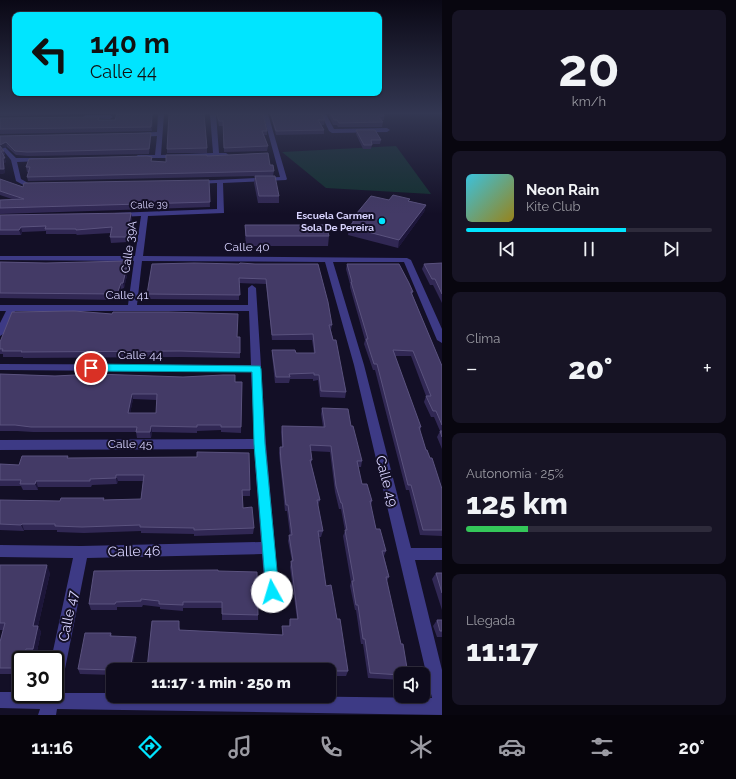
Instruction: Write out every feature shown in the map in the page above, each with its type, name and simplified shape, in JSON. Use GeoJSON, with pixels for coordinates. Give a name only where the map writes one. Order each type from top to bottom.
{"type":"FeatureCollection","features":[{"type":"Feature","properties":{"kind":"street"},"geometry":{"type":"LineString","coordinates":[[158,147],[158,157]]}},
{"type":"Feature","properties":{"kind":"street"},"geometry":{"type":"LineString","coordinates":[[215,147],[216,156]]}},
{"type":"Feature","properties":{"kind":"street"},"geometry":{"type":"LineString","coordinates":[[189,182],[284,179],[274,147]]}},
{"type":"Feature","properties":{"kind":"street"},"geometry":{"type":"LineString","coordinates":[[5,149],[14,160],[18,180],[27,185],[42,185]]}},
{"type":"Feature","properties":{"kind":"street"},"geometry":{"type":"LineString","coordinates":[[269,154],[276,154]]}},
{"type":"Feature","properties":{"kind":"street"},"geometry":{"type":"LineString","coordinates":[[134,158],[231,155]]}},
{"type":"Feature","properties":{"kind":"street"},"geometry":{"type":"LineString","coordinates":[[14,160],[48,159]]}},
{"type":"Feature","properties":{"kind":"street","name":"Calle 39"},"geometry":{"type":"LineString","coordinates":[[107,215],[222,211],[220,182]]}},
{"type":"Feature","properties":{"kind":"street","name":"Calle 39A"},"geometry":{"type":"LineString","coordinates":[[132,307],[140,259],[145,214]]}},
{"type":"Feature","properties":{"kind":"street","name":"Calle 40"},"geometry":{"type":"LineString","coordinates":[[0,258],[407,260],[442,340]]}},
{"type":"Feature","properties":{"kind":"street","name":"Calle 49"},"geometry":{"type":"LineString","coordinates":[[328,259],[360,366],[442,704]]}},
{"type":"Feature","properties":{"kind":"street"},"geometry":{"type":"LineString","coordinates":[[252,288],[260,444],[272,592]]}},
{"type":"Feature","properties":{"kind":"street","name":"Calle 41"},"geometry":{"type":"LineString","coordinates":[[0,308],[254,308]]}},
{"type":"Feature","properties":{"kind":"street"},"geometry":{"type":"LineString","coordinates":[[0,334],[12,308]]}},
{"type":"Feature","properties":{"kind":"street","name":"Calle 44"},"geometry":{"type":"LineString","coordinates":[[0,367],[257,369]]}},
{"type":"Feature","properties":{"kind":"street","name":"Calle 45"},"geometry":{"type":"LineString","coordinates":[[0,445],[260,444]]}},
{"type":"Feature","properties":{"kind":"street","name":"Calle 46"},"geometry":{"type":"LineString","coordinates":[[0,551],[81,552],[268,548]]}},
{"type":"Feature","properties":{"kind":"street","name":"Calle 47"},"geometry":{"type":"LineString","coordinates":[[61,651],[81,552]]}},
{"type":"Feature","properties":{"kind":"street"},"geometry":{"type":"LineString","coordinates":[[406,554],[442,554]]}},
{"type":"Feature","properties":{"kind":"street"},"geometry":{"type":"LineString","coordinates":[[0,700],[12,701]]}},
{"type":"Feature","properties":{"kind":"street"},"geometry":{"type":"LineString","coordinates":[[50,703],[442,707]]}},
{"type":"Feature","properties":{"kind":"green space"},"geometry":{"type":"Polygon","coordinates":[[[397,147],[431,194],[326,188],[282,152],[397,147]]]}},
{"type":"Feature","properties":{"kind":"building"},"geometry":{"type":"Polygon","coordinates":[[[1,147],[4,151],[1,151],[5,158],[3,158],[4,169],[0,169],[1,147]]]}},
{"type":"Feature","properties":{"kind":"building"},"geometry":{"type":"Polygon","coordinates":[[[11,147],[149,147],[149,149],[15,151],[11,147]]]}},
{"type":"Feature","properties":{"kind":"building"},"geometry":{"type":"Polygon","coordinates":[[[167,147],[207,148],[167,149],[167,147]]]}},
{"type":"Feature","properties":{"kind":"building"},"geometry":{"type":"Polygon","coordinates":[[[268,153],[270,165],[273,165],[274,171],[27,177],[30,167],[26,167],[29,159],[147,156],[152,157],[151,161],[166,162],[166,155],[207,156],[268,153]]]}},
{"type":"Feature","properties":{"kind":"building"},"geometry":{"type":"Polygon","coordinates":[[[255,176],[275,176],[279,196],[259,196],[255,176]]]}},
{"type":"Feature","properties":{"kind":"building"},"geometry":{"type":"Polygon","coordinates":[[[0,179],[23,187],[24,183],[209,180],[210,202],[0,208],[0,200],[24,199],[0,191],[0,179]]]}},
{"type":"Feature","properties":{"kind":"building"},"geometry":{"type":"Polygon","coordinates":[[[393,195],[410,199],[408,201],[426,205],[399,240],[349,227],[355,220],[352,219],[371,196],[389,200],[393,195]]]}},
{"type":"Feature","properties":{"kind":"building"},"geometry":{"type":"Polygon","coordinates":[[[131,213],[127,237],[110,237],[112,227],[76,230],[45,229],[46,226],[21,227],[19,230],[0,230],[0,215],[131,213]]]}},
{"type":"Feature","properties":{"kind":"building"},"geometry":{"type":"Polygon","coordinates":[[[245,225],[326,225],[329,236],[246,236],[245,225]]]}},
{"type":"Feature","properties":{"kind":"building"},"geometry":{"type":"Polygon","coordinates":[[[128,261],[123,283],[121,283],[117,294],[0,293],[0,262],[46,263],[128,261]]]}},
{"type":"Feature","properties":{"kind":"building"},"geometry":{"type":"Polygon","coordinates":[[[442,263],[442,294],[435,279],[432,279],[424,264],[442,263]]]}},
{"type":"Feature","properties":{"kind":"building"},"geometry":{"type":"Polygon","coordinates":[[[152,264],[318,264],[328,302],[332,325],[329,325],[333,340],[336,340],[346,392],[321,391],[319,375],[314,375],[314,373],[289,374],[290,377],[276,377],[272,350],[295,350],[296,353],[315,353],[313,334],[272,335],[266,279],[239,278],[240,295],[147,294],[152,264]]]}},
{"type":"Feature","properties":{"kind":"building"},"geometry":{"type":"Polygon","coordinates":[[[347,264],[399,264],[413,292],[411,292],[442,366],[442,425],[436,411],[433,411],[426,396],[431,396],[413,351],[393,350],[421,427],[419,427],[426,450],[430,458],[432,458],[442,489],[442,530],[423,530],[411,485],[408,485],[377,364],[374,364],[366,339],[368,339],[347,264]]]}},
{"type":"Feature","properties":{"kind":"building"},"geometry":{"type":"Polygon","coordinates":[[[74,311],[112,314],[113,312],[169,312],[238,314],[237,337],[240,337],[240,353],[181,351],[21,352],[22,351],[2,351],[3,349],[0,349],[0,342],[12,312],[74,311]]]}},
{"type":"Feature","properties":{"kind":"building"},"geometry":{"type":"Polygon","coordinates":[[[0,374],[55,376],[95,374],[183,377],[235,375],[235,382],[242,382],[241,427],[221,427],[221,425],[197,425],[197,427],[151,426],[150,432],[136,432],[137,427],[31,427],[0,425],[0,374]],[[132,394],[128,413],[156,413],[157,394],[132,394]]]}},
{"type":"Feature","properties":{"kind":"building"},"geometry":{"type":"Polygon","coordinates":[[[322,408],[348,409],[351,426],[353,426],[362,461],[357,461],[362,484],[367,484],[372,501],[370,501],[376,529],[380,529],[386,551],[382,551],[389,577],[386,577],[401,644],[403,644],[407,667],[394,667],[394,675],[370,673],[358,605],[356,605],[352,581],[354,581],[345,530],[347,530],[342,503],[336,486],[331,446],[310,445],[312,460],[310,460],[320,500],[317,500],[323,531],[318,531],[326,586],[331,585],[337,619],[340,619],[348,671],[336,671],[336,663],[148,663],[152,621],[179,621],[179,630],[283,635],[282,626],[290,626],[290,619],[298,619],[291,561],[293,561],[289,535],[292,535],[288,505],[286,505],[281,462],[280,447],[283,447],[282,426],[325,427],[322,408]]]}},
{"type":"Feature","properties":{"kind":"building"},"geometry":{"type":"Polygon","coordinates":[[[197,452],[249,453],[250,490],[242,490],[243,508],[252,507],[254,528],[194,530],[194,528],[140,527],[140,525],[82,527],[55,526],[55,524],[0,524],[0,500],[60,501],[61,498],[104,498],[103,500],[141,499],[144,475],[116,475],[116,478],[90,479],[90,481],[36,481],[35,484],[20,484],[21,480],[0,480],[0,464],[19,465],[22,456],[68,456],[67,458],[197,457],[197,452]]]}},
{"type":"Feature","properties":{"kind":"building"},"geometry":{"type":"Polygon","coordinates":[[[0,565],[47,565],[33,626],[38,626],[33,649],[26,649],[26,651],[12,651],[12,668],[0,668],[0,642],[5,623],[0,623],[0,565]]]}},
{"type":"Feature","properties":{"kind":"building"},"geometry":{"type":"Polygon","coordinates":[[[218,570],[257,572],[258,615],[222,614],[222,602],[183,602],[183,605],[159,604],[159,601],[141,599],[141,601],[116,602],[115,604],[89,604],[94,571],[218,570]]]}},
{"type":"Feature","properties":{"kind":"building"},"geometry":{"type":"Polygon","coordinates":[[[436,573],[442,573],[442,593],[436,573]]]}},
{"type":"Feature","properties":{"kind":"building"},"geometry":{"type":"Polygon","coordinates":[[[437,620],[442,620],[442,631],[440,631],[437,620]]]}},
{"type":"Feature","properties":{"kind":"building"},"geometry":{"type":"Polygon","coordinates":[[[85,633],[111,633],[110,636],[136,637],[131,663],[106,663],[106,670],[78,669],[85,633]]]}},
{"type":"Feature","properties":{"kind":"place","name":"Escuela Carmen Sola De Pereira"},"geometry":{"type":"Point","coordinates":[382,221]}},
{"type":"Feature","properties":{"kind":"route"},"geometry":{"type":"LineString","coordinates":[[91,368],[257,369],[260,444],[272,592]]}}]}
